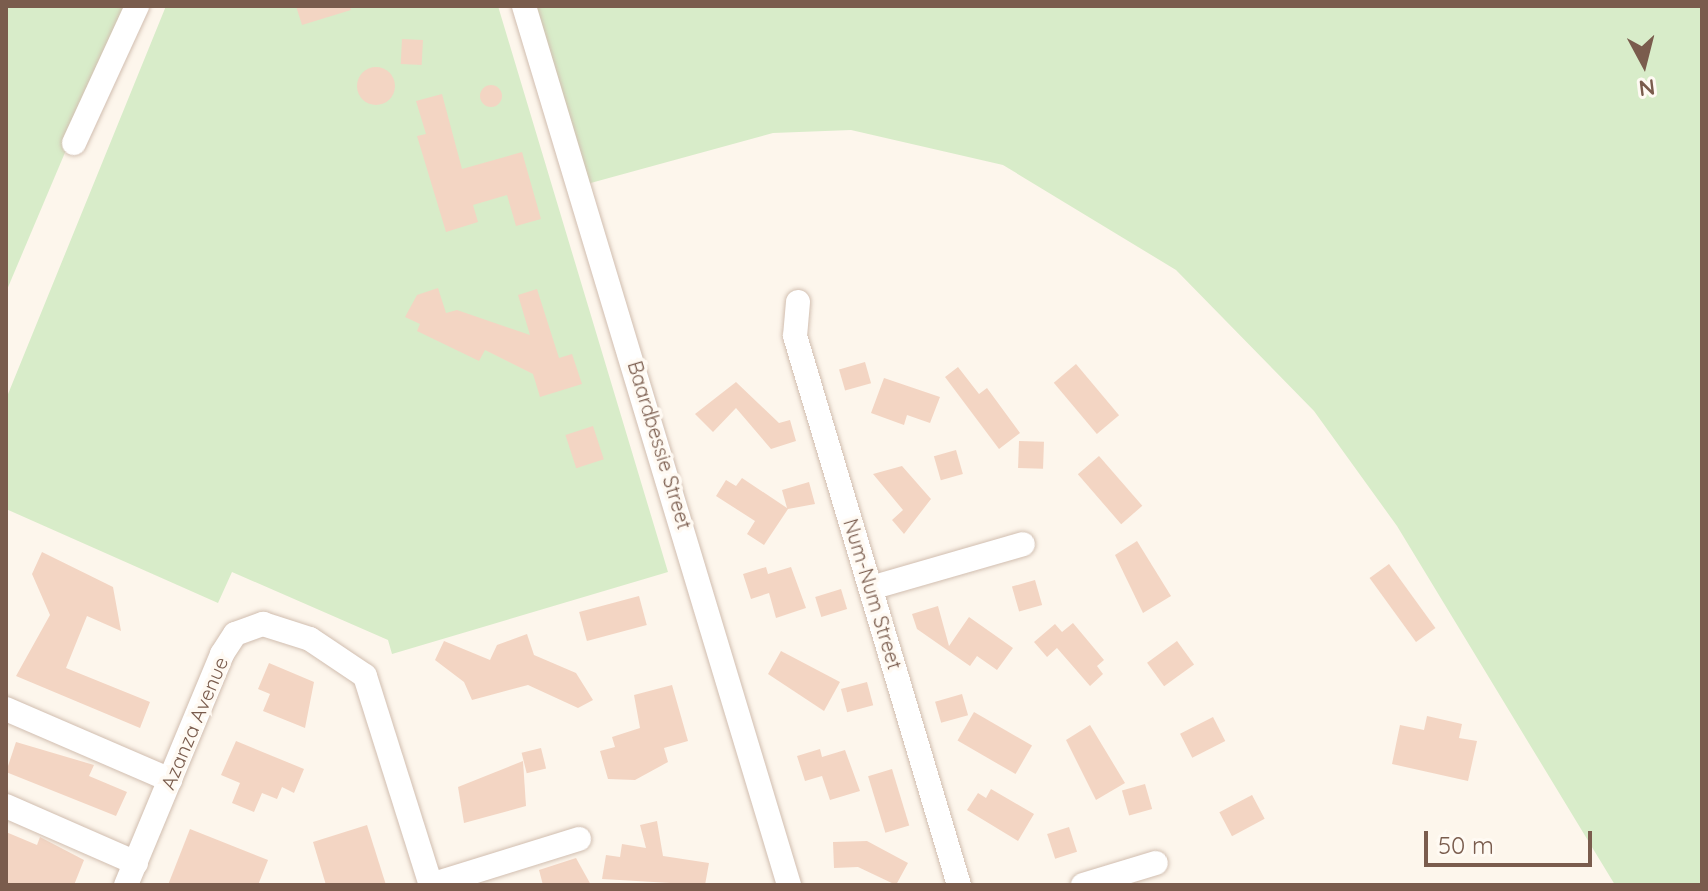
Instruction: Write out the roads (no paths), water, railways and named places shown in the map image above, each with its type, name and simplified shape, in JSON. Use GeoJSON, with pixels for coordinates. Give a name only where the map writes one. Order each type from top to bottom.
{"type":"FeatureCollection","features":[{"type":"Feature","properties":{"kind":"street"},"geometry":{"type":"LineString","coordinates":[[74,143],[137,6]]}},
{"type":"Feature","properties":{"kind":"street","name":"Baardbessie Street"},"geometry":{"type":"LineString","coordinates":[[524,6],[789,885]]}},
{"type":"Feature","properties":{"kind":"street","name":"Num-Num Street"},"geometry":{"type":"LineString","coordinates":[[798,302],[795,336],[959,885]]}},
{"type":"Feature","properties":{"kind":"street"},"geometry":{"type":"LineString","coordinates":[[871,588],[1023,544]]}},
{"type":"Feature","properties":{"kind":"street","name":"Azanza Avenue"},"geometry":{"type":"LineString","coordinates":[[131,874],[235,634],[263,624],[310,639],[358,667],[373,692],[431,885]]}},
{"type":"Feature","properties":{"kind":"street"},"geometry":{"type":"LineString","coordinates":[[6,709],[170,780]]}},
{"type":"Feature","properties":{"kind":"street"},"geometry":{"type":"LineString","coordinates":[[6,806],[131,874]]}},
{"type":"Feature","properties":{"kind":"street"},"geometry":{"type":"LineString","coordinates":[[431,885],[579,839]]}},
{"type":"Feature","properties":{"kind":"street"},"geometry":{"type":"LineString","coordinates":[[1083,885],[1156,863]]}}]}
